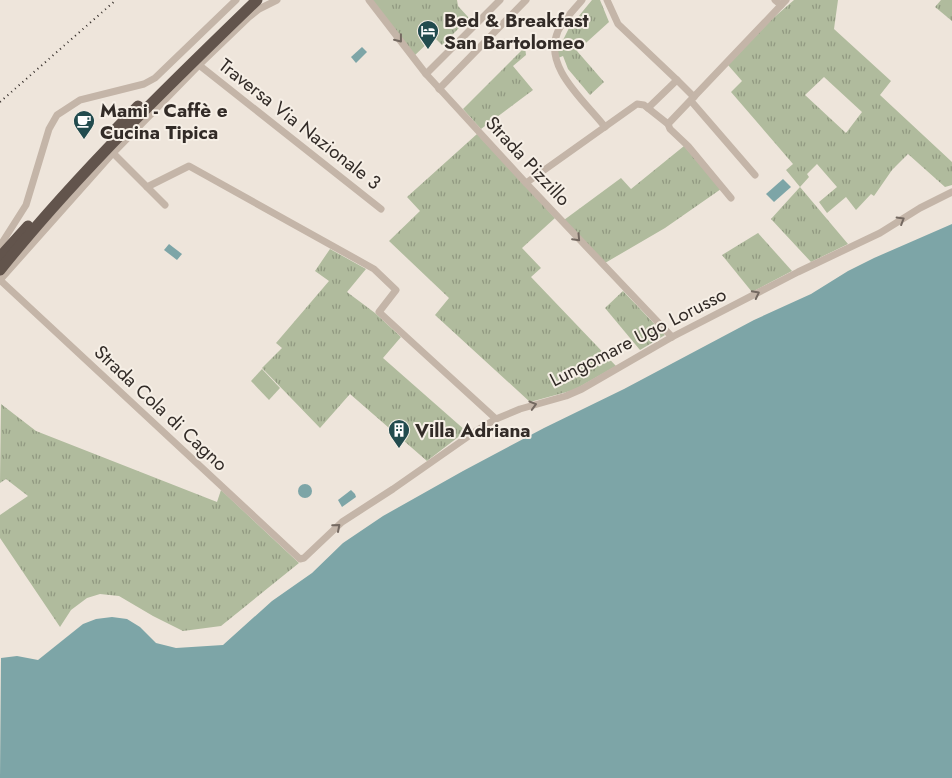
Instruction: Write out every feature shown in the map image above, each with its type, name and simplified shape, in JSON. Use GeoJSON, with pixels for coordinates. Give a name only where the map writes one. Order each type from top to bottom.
{"type":"FeatureCollection","features":[{"type":"Feature","properties":{"kind":"highway"},"geometry":{"type":"LineString","coordinates":[[0,257],[123,122],[246,0]]}},
{"type":"Feature","properties":{"kind":"highway"},"geometry":{"type":"LineString","coordinates":[[0,270],[77,183],[162,92],[257,0]]}},
{"type":"Feature","properties":{"kind":"street"},"geometry":{"type":"LineString","coordinates":[[0,246],[26,205],[49,129],[57,115],[80,100],[144,84],[155,78],[236,0]]}},
{"type":"Feature","properties":{"kind":"street"},"geometry":{"type":"LineString","coordinates":[[0,280],[113,153],[199,65],[249,17],[259,9],[277,0]]}},
{"type":"Feature","properties":{"kind":"street","name":"Strada Pizzillo"},"geometry":{"type":"LineString","coordinates":[[369,0],[439,89],[672,337]]}},
{"type":"Feature","properties":{"kind":"street"},"geometry":{"type":"LineString","coordinates":[[426,74],[500,0]]}},
{"type":"Feature","properties":{"kind":"street"},"geometry":{"type":"LineString","coordinates":[[439,89],[526,0]]}},
{"type":"Feature","properties":{"kind":"street"},"geometry":{"type":"LineString","coordinates":[[582,0],[559,29],[554,56],[556,64],[565,79],[606,127]]}},
{"type":"Feature","properties":{"kind":"street"},"geometry":{"type":"LineString","coordinates":[[607,0],[618,24],[677,80],[756,175]]}},
{"type":"Feature","properties":{"kind":"street"},"geometry":{"type":"LineString","coordinates":[[668,124],[693,99],[780,2]]}},
{"type":"Feature","properties":{"kind":"street","name":"Traversa Via Nazionale 3"},"geometry":{"type":"LineString","coordinates":[[199,65],[381,209]]}},
{"type":"Feature","properties":{"kind":"street"},"geometry":{"type":"LineString","coordinates":[[648,108],[677,80]]}},
{"type":"Feature","properties":{"kind":"street"},"geometry":{"type":"LineString","coordinates":[[526,183],[637,104],[644,105],[668,124],[670,129],[688,146],[730,198]]}},
{"type":"Feature","properties":{"kind":"street"},"geometry":{"type":"LineString","coordinates":[[113,153],[165,205]]}},
{"type":"Feature","properties":{"kind":"street"},"geometry":{"type":"LineString","coordinates":[[147,187],[189,166],[374,269],[396,290],[379,312],[496,419]]}},
{"type":"Feature","properties":{"kind":"street","name":"Lungomare Ugo Lorusso"},"geometry":{"type":"LineString","coordinates":[[300,559],[304,558],[342,522],[392,490],[476,430],[520,409],[566,396],[582,389],[672,337],[798,272],[880,233],[920,208],[952,192]]}},
{"type":"Feature","properties":{"kind":"street","name":"Strada Cola di Cagno"},"geometry":{"type":"LineString","coordinates":[[0,280],[300,559]]}},
{"type":"Feature","properties":{"kind":"green space"},"geometry":{"type":"Polygon","coordinates":[[[372,0],[457,0],[458,6],[469,18],[442,45],[434,37],[414,56],[372,0]]]}},
{"type":"Feature","properties":{"kind":"green space"},"geometry":{"type":"Polygon","coordinates":[[[592,0],[600,0],[609,22],[577,51],[604,82],[590,95],[568,69],[563,56],[558,58],[558,39],[563,40],[569,28],[592,0]]]}},
{"type":"Feature","properties":{"kind":"green space"},"geometry":{"type":"Polygon","coordinates":[[[794,0],[838,0],[834,29],[891,81],[880,95],[952,162],[952,185],[945,187],[908,154],[892,170],[874,196],[871,194],[856,210],[846,197],[827,213],[819,202],[837,187],[817,164],[807,174],[809,177],[800,187],[786,170],[793,164],[731,92],[742,81],[728,65],[771,20],[794,0]],[[824,77],[805,95],[846,133],[862,112],[824,77]]]}},
{"type":"Feature","properties":{"kind":"green space"},"geometry":{"type":"Polygon","coordinates":[[[941,0],[952,0],[952,21],[935,7],[941,0]]]}},
{"type":"Feature","properties":{"kind":"green space"},"geometry":{"type":"Polygon","coordinates":[[[525,47],[526,55],[513,66],[533,90],[481,129],[463,109],[525,47]]]}},
{"type":"Feature","properties":{"kind":"green space"},"geometry":{"type":"Polygon","coordinates":[[[477,134],[555,218],[522,248],[541,268],[531,277],[616,366],[574,390],[530,402],[435,315],[449,298],[389,241],[420,211],[407,197],[477,134]]]}},
{"type":"Feature","properties":{"kind":"green space"},"geometry":{"type":"Polygon","coordinates":[[[684,146],[721,189],[665,228],[605,263],[564,220],[621,178],[631,189],[684,146]]]}},
{"type":"Feature","properties":{"kind":"green space"},"geometry":{"type":"Polygon","coordinates":[[[800,187],[848,244],[811,262],[771,219],[800,187]]]}},
{"type":"Feature","properties":{"kind":"green space"},"geometry":{"type":"Polygon","coordinates":[[[758,233],[792,271],[752,292],[722,255],[758,233]]]}},
{"type":"Feature","properties":{"kind":"green space"},"geometry":{"type":"Polygon","coordinates":[[[330,249],[366,269],[347,292],[375,313],[401,337],[383,358],[466,431],[427,461],[350,394],[320,428],[262,368],[282,348],[276,343],[329,281],[315,271],[330,249]]]}},
{"type":"Feature","properties":{"kind":"green space"},"geometry":{"type":"Polygon","coordinates":[[[623,291],[665,335],[640,350],[605,308],[623,291]]]}},
{"type":"Feature","properties":{"kind":"green space"},"geometry":{"type":"Polygon","coordinates":[[[262,369],[280,388],[269,400],[251,381],[262,369]]]}},
{"type":"Feature","properties":{"kind":"green space"},"geometry":{"type":"Polygon","coordinates":[[[1,404],[36,431],[217,502],[221,490],[299,563],[221,626],[183,631],[119,596],[100,594],[87,598],[71,610],[60,627],[0,538],[0,515],[28,496],[6,479],[0,483],[1,404]]]}},
{"type":"Feature","properties":{"kind":"water"},"geometry":{"type":"Polygon","coordinates":[[[362,47],[367,52],[356,63],[351,57],[362,47]]]}},
{"type":"Feature","properties":{"kind":"water"},"geometry":{"type":"Polygon","coordinates":[[[783,179],[791,187],[774,202],[766,194],[783,179]]]}},
{"type":"Feature","properties":{"kind":"water"},"geometry":{"type":"Polygon","coordinates":[[[952,224],[952,778],[0,778],[1,658],[17,656],[38,660],[83,624],[96,619],[112,617],[127,619],[140,627],[156,643],[176,648],[223,645],[272,601],[312,573],[343,543],[383,516],[544,428],[624,389],[754,320],[811,294],[848,271],[952,224]]]}},
{"type":"Feature","properties":{"kind":"water"},"geometry":{"type":"Polygon","coordinates":[[[169,244],[182,254],[177,260],[164,250],[169,244]]]}},
{"type":"Feature","properties":{"kind":"water"},"geometry":{"type":"Polygon","coordinates":[[[305,484],[310,486],[312,491],[310,496],[305,498],[300,496],[298,491],[300,486],[305,484]]]}},
{"type":"Feature","properties":{"kind":"water"},"geometry":{"type":"Polygon","coordinates":[[[351,490],[356,497],[342,507],[338,500],[351,490]]]}},
{"type":"Feature","properties":{"kind":"railway"},"geometry":{"type":"LineString","coordinates":[[0,102],[116,0]]}},
{"type":"Feature","properties":{"kind":"place","name":"Bed & Breakfast San Bartolomeo"},"geometry":{"type":"Point","coordinates":[428,50]}},
{"type":"Feature","properties":{"kind":"place","name":"Mami - Caffè e Cucina Tipica"},"geometry":{"type":"Point","coordinates":[84,140]}},
{"type":"Feature","properties":{"kind":"place","name":"Villa Adriana"},"geometry":{"type":"Point","coordinates":[399,449]}}]}
